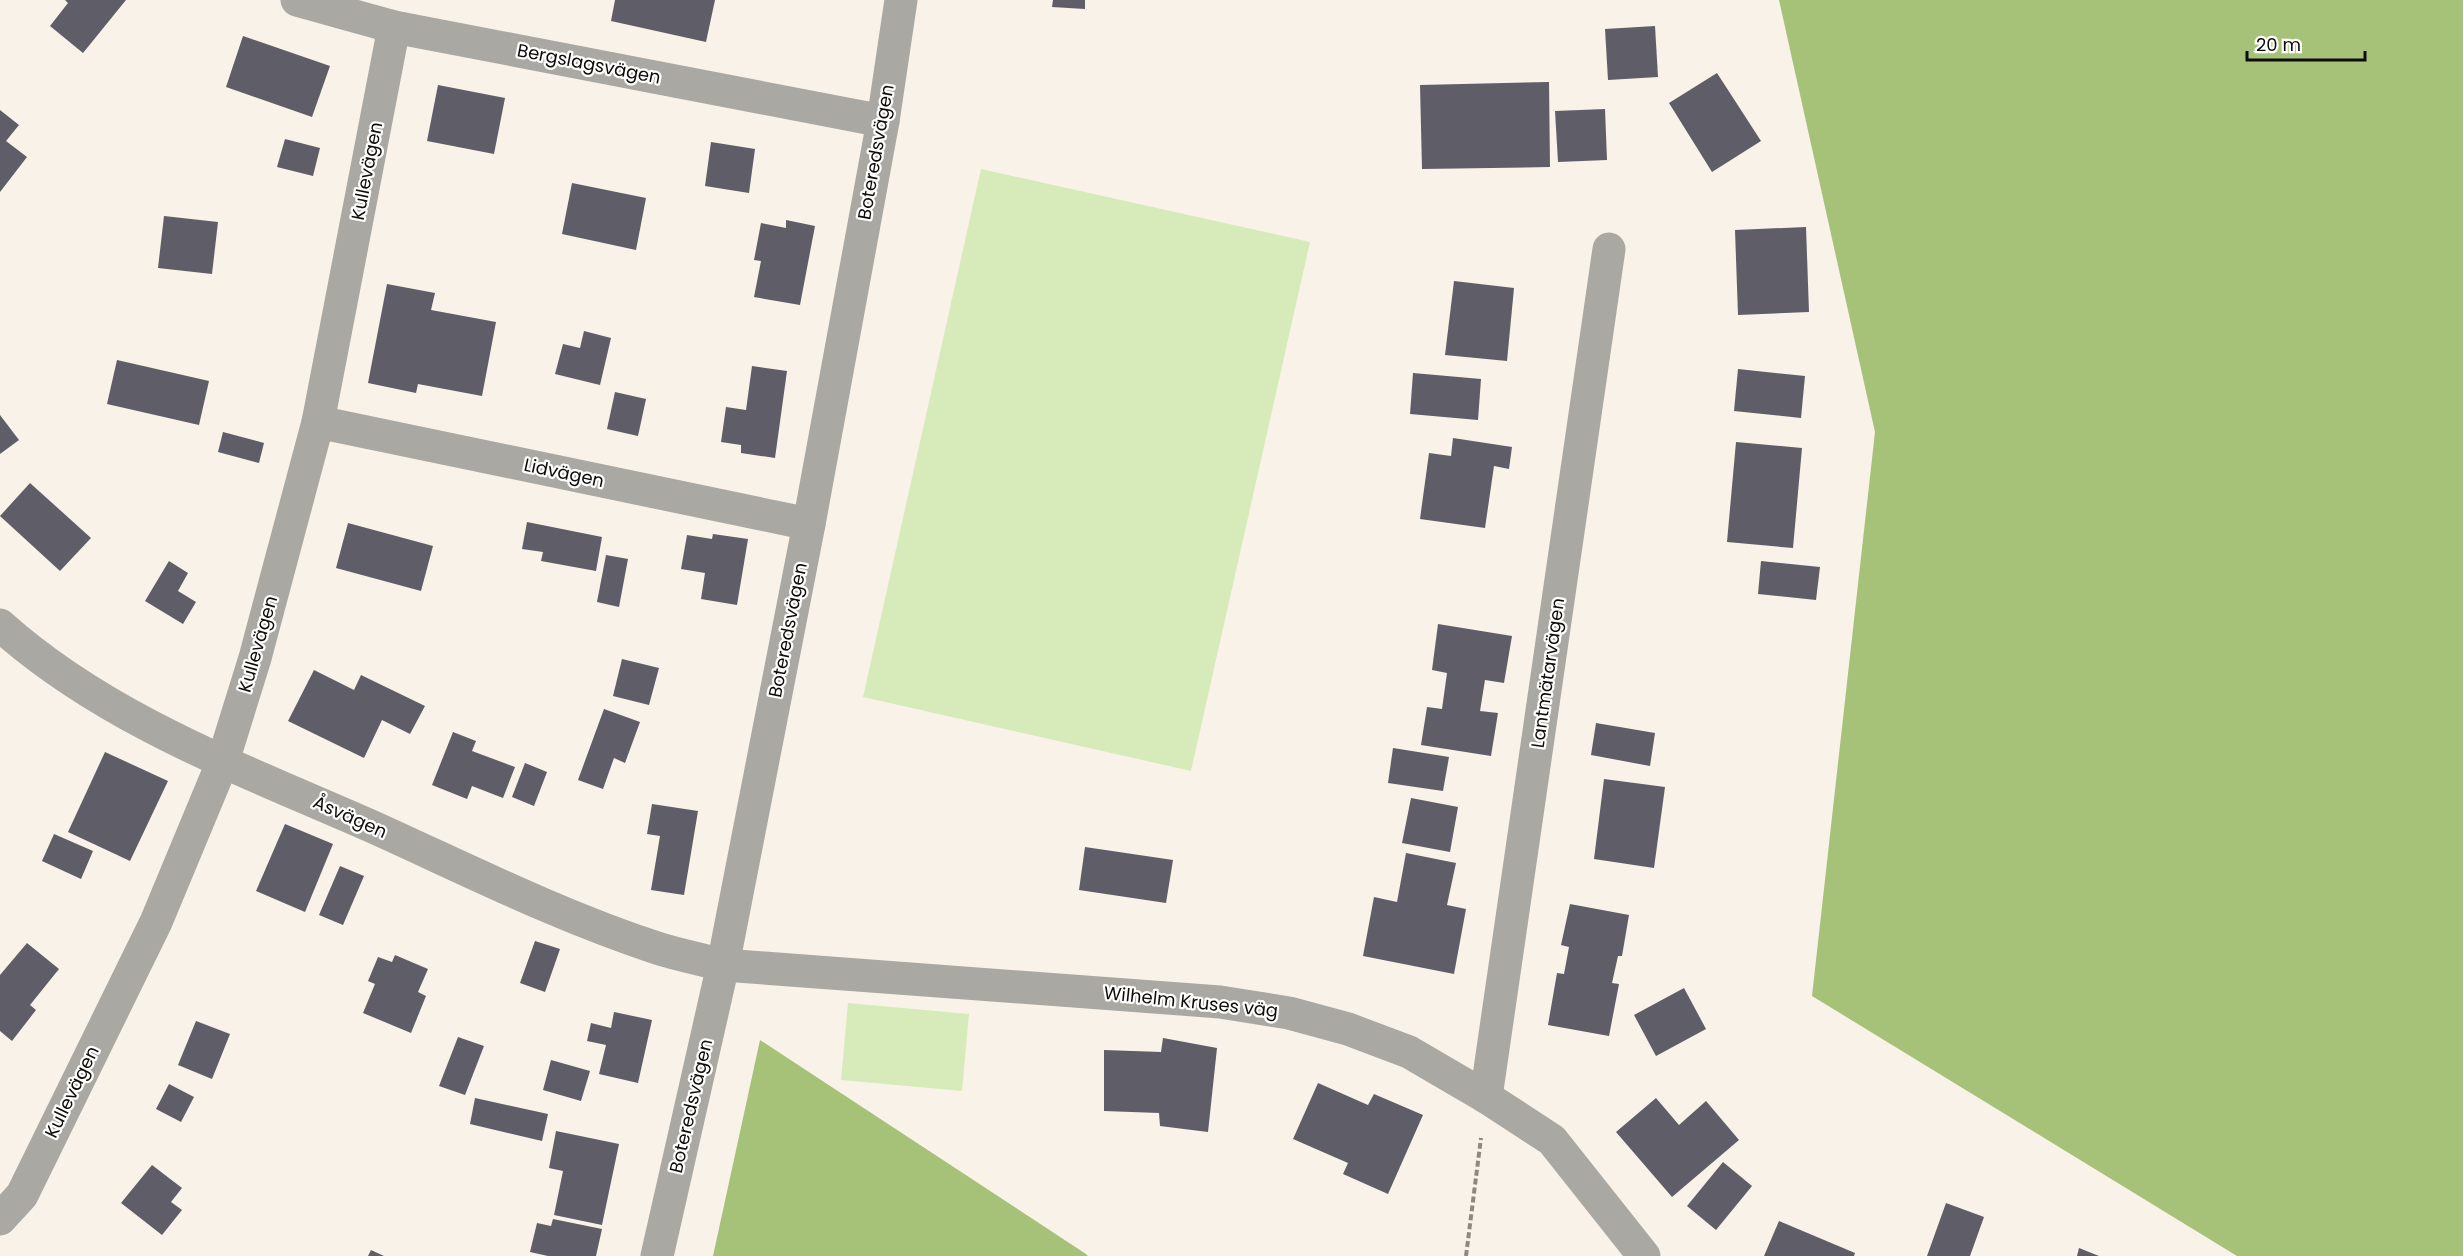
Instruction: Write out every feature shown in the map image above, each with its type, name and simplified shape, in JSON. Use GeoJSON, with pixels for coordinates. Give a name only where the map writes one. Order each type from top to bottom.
{"type":"FeatureCollection","features":[{"type":"Feature","properties":{"kind":"street","name":"Bergslagsvägen"},"geometry":{"type":"LineString","coordinates":[[297,0],[394,27],[883,121]]}},
{"type":"Feature","properties":{"kind":"street","name":"Boteredsvägen"},"geometry":{"type":"LineString","coordinates":[[657,1256],[723,964],[809,524],[883,121],[901,0]]}},
{"type":"Feature","properties":{"kind":"street","name":"Kullevägen"},"geometry":{"type":"LineString","coordinates":[[0,1219],[22,1195],[156,922],[223,760],[255,658],[318,422],[394,27]]}},
{"type":"Feature","properties":{"kind":"street","name":"Lantmätarvägen"},"geometry":{"type":"LineString","coordinates":[[1486,1097],[1609,249]]}},
{"type":"Feature","properties":{"kind":"street","name":"Lidvägen"},"geometry":{"type":"LineString","coordinates":[[318,422],[809,524]]}},
{"type":"Feature","properties":{"kind":"street","name":"Åsvägen"},"geometry":{"type":"LineString","coordinates":[[0,625],[20,643],[90,693],[223,760],[567,914],[658,949],[723,964]]}},
{"type":"Feature","properties":{"kind":"street","name":"Wilhelm Kruses väg"},"geometry":{"type":"LineString","coordinates":[[723,964],[1221,1002],[1289,1013],[1348,1029],[1409,1052],[1486,1097],[1552,1140],[1644,1256]]}},
{"type":"Feature","properties":{"kind":"path"},"geometry":{"type":"LineString","coordinates":[[1466,1256],[1486,1097]]}},
{"type":"Feature","properties":{"kind":"green space"},"geometry":{"type":"Polygon","coordinates":[[[1779,0],[2463,0],[2463,1256],[2237,1256],[1812,996],[1875,432],[1779,0]]]}},
{"type":"Feature","properties":{"kind":"green space"},"geometry":{"type":"Polygon","coordinates":[[[981,169],[1310,242],[1191,771],[863,697],[981,169]]]}},
{"type":"Feature","properties":{"kind":"green space"},"geometry":{"type":"Polygon","coordinates":[[[848,1003],[969,1014],[962,1091],[841,1080],[848,1003]]]}},
{"type":"Feature","properties":{"kind":"green space"},"geometry":{"type":"Polygon","coordinates":[[[760,1040],[1086,1254],[1088,1256],[713,1256],[760,1040]]]}},
{"type":"Feature","properties":{"kind":"building"},"geometry":{"type":"Polygon","coordinates":[[[65,0],[126,0],[83,53],[50,26],[68,3],[65,0]]]}},
{"type":"Feature","properties":{"kind":"building"},"geometry":{"type":"Polygon","coordinates":[[[615,0],[715,0],[706,42],[611,21],[615,0]]]}},
{"type":"Feature","properties":{"kind":"building"},"geometry":{"type":"Polygon","coordinates":[[[1053,0],[1085,0],[1085,9],[1052,7],[1053,0]]]}},
{"type":"Feature","properties":{"kind":"building"},"geometry":{"type":"Polygon","coordinates":[[[1655,26],[1658,77],[1608,80],[1605,29],[1655,26]]]}},
{"type":"Feature","properties":{"kind":"building"},"geometry":{"type":"Polygon","coordinates":[[[243,36],[330,66],[312,117],[226,87],[243,36]]]}},
{"type":"Feature","properties":{"kind":"building"},"geometry":{"type":"Polygon","coordinates":[[[1717,73],[1761,141],[1712,172],[1669,103],[1717,73]]]}},
{"type":"Feature","properties":{"kind":"building"},"geometry":{"type":"Polygon","coordinates":[[[1549,82],[1550,167],[1422,169],[1420,85],[1549,82]]]}},
{"type":"Feature","properties":{"kind":"building"},"geometry":{"type":"Polygon","coordinates":[[[438,85],[505,98],[494,154],[427,141],[438,85]]]}},
{"type":"Feature","properties":{"kind":"building"},"geometry":{"type":"Polygon","coordinates":[[[1605,109],[1607,160],[1558,162],[1555,111],[1605,109]]]}},
{"type":"Feature","properties":{"kind":"building"},"geometry":{"type":"Polygon","coordinates":[[[0,110],[19,125],[6,141],[27,157],[0,192],[0,110]]]}},
{"type":"Feature","properties":{"kind":"building"},"geometry":{"type":"Polygon","coordinates":[[[285,139],[320,148],[313,176],[277,167],[285,139]]]}},
{"type":"Feature","properties":{"kind":"building"},"geometry":{"type":"Polygon","coordinates":[[[711,142],[755,149],[749,193],[705,186],[711,142]]]}},
{"type":"Feature","properties":{"kind":"building"},"geometry":{"type":"Polygon","coordinates":[[[572,183],[646,198],[636,250],[562,234],[572,183]]]}},
{"type":"Feature","properties":{"kind":"building"},"geometry":{"type":"Polygon","coordinates":[[[164,216],[218,222],[212,274],[158,268],[164,216]]]}},
{"type":"Feature","properties":{"kind":"building"},"geometry":{"type":"Polygon","coordinates":[[[786,220],[815,226],[800,305],[754,297],[761,261],[754,260],[761,223],[786,228],[786,220]]]}},
{"type":"Feature","properties":{"kind":"building"},"geometry":{"type":"Polygon","coordinates":[[[1806,227],[1809,312],[1738,315],[1735,230],[1806,227]]]}},
{"type":"Feature","properties":{"kind":"building"},"geometry":{"type":"Polygon","coordinates":[[[1454,281],[1514,288],[1507,361],[1445,355],[1454,281]]]}},
{"type":"Feature","properties":{"kind":"building"},"geometry":{"type":"Polygon","coordinates":[[[387,284],[435,293],[431,310],[496,322],[482,396],[418,384],[416,393],[368,383],[387,284]]]}},
{"type":"Feature","properties":{"kind":"building"},"geometry":{"type":"Polygon","coordinates":[[[584,331],[611,338],[600,385],[555,374],[563,344],[580,348],[584,331]]]}},
{"type":"Feature","properties":{"kind":"building"},"geometry":{"type":"Polygon","coordinates":[[[117,360],[209,381],[199,425],[107,404],[117,360]]]}},
{"type":"Feature","properties":{"kind":"building"},"geometry":{"type":"Polygon","coordinates":[[[752,366],[787,371],[775,458],[741,453],[741,445],[721,442],[726,407],[746,410],[752,366]]]}},
{"type":"Feature","properties":{"kind":"building"},"geometry":{"type":"Polygon","coordinates":[[[1738,369],[1805,376],[1801,418],[1734,411],[1738,369]]]}},
{"type":"Feature","properties":{"kind":"building"},"geometry":{"type":"Polygon","coordinates":[[[1413,373],[1481,379],[1478,420],[1410,414],[1413,373]]]}},
{"type":"Feature","properties":{"kind":"building"},"geometry":{"type":"Polygon","coordinates":[[[615,392],[646,399],[638,436],[607,429],[615,392]]]}},
{"type":"Feature","properties":{"kind":"building"},"geometry":{"type":"Polygon","coordinates":[[[0,415],[19,440],[0,454],[0,415]]]}},
{"type":"Feature","properties":{"kind":"building"},"geometry":{"type":"Polygon","coordinates":[[[223,432],[264,443],[259,463],[218,452],[223,432]]]}},
{"type":"Feature","properties":{"kind":"building"},"geometry":{"type":"Polygon","coordinates":[[[1453,438],[1512,447],[1509,469],[1494,466],[1485,528],[1420,519],[1429,453],[1451,456],[1453,438]]]}},
{"type":"Feature","properties":{"kind":"building"},"geometry":{"type":"Polygon","coordinates":[[[1736,442],[1802,448],[1793,548],[1727,542],[1736,442]]]}},
{"type":"Feature","properties":{"kind":"building"},"geometry":{"type":"Polygon","coordinates":[[[30,483],[91,538],[60,571],[0,516],[30,483]]]}},
{"type":"Feature","properties":{"kind":"building"},"geometry":{"type":"Polygon","coordinates":[[[527,522],[602,537],[596,571],[541,561],[543,552],[522,549],[527,522]]]}},
{"type":"Feature","properties":{"kind":"building"},"geometry":{"type":"Polygon","coordinates":[[[348,523],[433,546],[421,591],[336,568],[348,523]]]}},
{"type":"Feature","properties":{"kind":"building"},"geometry":{"type":"Polygon","coordinates":[[[713,534],[748,539],[737,605],[701,599],[705,573],[681,569],[687,535],[712,539],[713,534]]]}},
{"type":"Feature","properties":{"kind":"building"},"geometry":{"type":"Polygon","coordinates":[[[606,555],[628,559],[619,607],[597,602],[606,555]]]}},
{"type":"Feature","properties":{"kind":"building"},"geometry":{"type":"Polygon","coordinates":[[[169,561],[188,573],[178,591],[196,602],[183,624],[145,601],[169,561]]]}},
{"type":"Feature","properties":{"kind":"building"},"geometry":{"type":"Polygon","coordinates":[[[1761,561],[1820,567],[1816,600],[1758,594],[1761,561]]]}},
{"type":"Feature","properties":{"kind":"building"},"geometry":{"type":"Polygon","coordinates":[[[1438,624],[1512,636],[1504,683],[1485,680],[1480,711],[1498,713],[1491,756],[1421,745],[1427,707],[1442,709],[1447,673],[1432,670],[1438,624]]]}},
{"type":"Feature","properties":{"kind":"building"},"geometry":{"type":"Polygon","coordinates":[[[622,659],[659,668],[649,705],[613,696],[622,659]]]}},
{"type":"Feature","properties":{"kind":"building"},"geometry":{"type":"Polygon","coordinates":[[[314,670],[354,690],[361,675],[425,706],[410,734],[382,720],[364,758],[288,721],[314,670]]]}},
{"type":"Feature","properties":{"kind":"building"},"geometry":{"type":"Polygon","coordinates":[[[604,709],[640,722],[625,763],[614,758],[603,789],[578,780],[604,709]]]}},
{"type":"Feature","properties":{"kind":"building"},"geometry":{"type":"Polygon","coordinates":[[[1596,723],[1655,733],[1650,766],[1591,755],[1596,723]]]}},
{"type":"Feature","properties":{"kind":"building"},"geometry":{"type":"Polygon","coordinates":[[[453,732],[476,741],[472,751],[515,767],[503,798],[472,786],[467,799],[432,785],[453,732]]]}},
{"type":"Feature","properties":{"kind":"building"},"geometry":{"type":"Polygon","coordinates":[[[1393,748],[1449,757],[1443,791],[1388,783],[1393,748]]]}},
{"type":"Feature","properties":{"kind":"building"},"geometry":{"type":"Polygon","coordinates":[[[105,752],[168,781],[130,861],[68,832],[105,752]]]}},
{"type":"Feature","properties":{"kind":"building"},"geometry":{"type":"Polygon","coordinates":[[[525,763],[547,772],[534,806],[512,797],[525,763]]]}},
{"type":"Feature","properties":{"kind":"building"},"geometry":{"type":"Polygon","coordinates":[[[1604,779],[1665,787],[1654,868],[1594,859],[1604,779]]]}},
{"type":"Feature","properties":{"kind":"building"},"geometry":{"type":"Polygon","coordinates":[[[1411,798],[1458,807],[1450,852],[1402,843],[1411,798]]]}},
{"type":"Feature","properties":{"kind":"building"},"geometry":{"type":"Polygon","coordinates":[[[652,804],[698,811],[684,895],[651,890],[660,836],[647,834],[652,804]]]}},
{"type":"Feature","properties":{"kind":"building"},"geometry":{"type":"Polygon","coordinates":[[[285,824],[333,844],[305,912],[256,891],[285,824]]]}},
{"type":"Feature","properties":{"kind":"building"},"geometry":{"type":"Polygon","coordinates":[[[54,834],[93,851],[81,879],[42,861],[54,834]]]}},
{"type":"Feature","properties":{"kind":"building"},"geometry":{"type":"Polygon","coordinates":[[[1085,847],[1173,860],[1166,903],[1079,890],[1085,847]]]}},
{"type":"Feature","properties":{"kind":"building"},"geometry":{"type":"Polygon","coordinates":[[[1406,853],[1456,863],[1447,905],[1466,909],[1454,974],[1363,956],[1374,897],[1397,902],[1406,853]]]}},
{"type":"Feature","properties":{"kind":"building"},"geometry":{"type":"Polygon","coordinates":[[[340,866],[364,876],[343,925],[319,915],[340,866]]]}},
{"type":"Feature","properties":{"kind":"building"},"geometry":{"type":"Polygon","coordinates":[[[1570,904],[1629,915],[1622,956],[1618,956],[1612,983],[1619,984],[1609,1036],[1548,1025],[1557,973],[1564,974],[1569,947],[1561,945],[1570,904]]]}},
{"type":"Feature","properties":{"kind":"building"},"geometry":{"type":"Polygon","coordinates":[[[535,941],[560,949],[545,992],[520,983],[535,941]]]}},
{"type":"Feature","properties":{"kind":"building"},"geometry":{"type":"Polygon","coordinates":[[[27,943],[59,969],[30,1005],[36,1010],[12,1041],[0,1031],[0,975],[27,943]]]}},
{"type":"Feature","properties":{"kind":"building"},"geometry":{"type":"Polygon","coordinates":[[[395,955],[428,969],[418,992],[426,996],[411,1033],[363,1013],[375,984],[368,981],[378,957],[392,962],[395,955]]]}},
{"type":"Feature","properties":{"kind":"building"},"geometry":{"type":"Polygon","coordinates":[[[1684,988],[1706,1029],[1656,1056],[1634,1015],[1684,988]]]}},
{"type":"Feature","properties":{"kind":"building"},"geometry":{"type":"Polygon","coordinates":[[[614,1012],[652,1020],[638,1083],[599,1074],[606,1045],[587,1041],[591,1023],[611,1028],[614,1012]]]}},
{"type":"Feature","properties":{"kind":"building"},"geometry":{"type":"Polygon","coordinates":[[[196,1021],[230,1034],[212,1079],[178,1065],[196,1021]]]}},
{"type":"Feature","properties":{"kind":"building"},"geometry":{"type":"Polygon","coordinates":[[[458,1037],[484,1046],[465,1095],[439,1086],[458,1037]]]}},
{"type":"Feature","properties":{"kind":"building"},"geometry":{"type":"Polygon","coordinates":[[[1163,1038],[1217,1048],[1208,1132],[1160,1126],[1159,1113],[1104,1111],[1104,1050],[1161,1052],[1163,1038]]]}},
{"type":"Feature","properties":{"kind":"building"},"geometry":{"type":"Polygon","coordinates":[[[551,1060],[590,1071],[581,1101],[543,1090],[551,1060]]]}},
{"type":"Feature","properties":{"kind":"building"},"geometry":{"type":"Polygon","coordinates":[[[1318,1083],[1368,1105],[1374,1094],[1423,1115],[1388,1194],[1343,1174],[1348,1163],[1293,1139],[1318,1083]]]}},
{"type":"Feature","properties":{"kind":"building"},"geometry":{"type":"Polygon","coordinates":[[[169,1084],[194,1097],[181,1122],[156,1109],[169,1084]]]}},
{"type":"Feature","properties":{"kind":"building"},"geometry":{"type":"Polygon","coordinates":[[[475,1098],[548,1114],[542,1141],[470,1124],[475,1098]]]}},
{"type":"Feature","properties":{"kind":"building"},"geometry":{"type":"Polygon","coordinates":[[[1656,1098],[1679,1125],[1706,1101],[1739,1140],[1672,1197],[1616,1132],[1656,1098]]]}},
{"type":"Feature","properties":{"kind":"building"},"geometry":{"type":"Polygon","coordinates":[[[556,1131],[619,1144],[602,1225],[554,1215],[563,1171],[549,1168],[556,1131]]]}},
{"type":"Feature","properties":{"kind":"building"},"geometry":{"type":"Polygon","coordinates":[[[1723,1162],[1752,1186],[1716,1230],[1687,1206],[1723,1162]]]}},
{"type":"Feature","properties":{"kind":"building"},"geometry":{"type":"Polygon","coordinates":[[[152,1165],[182,1188],[171,1202],[182,1210],[162,1235],[121,1203],[152,1165]]]}},
{"type":"Feature","properties":{"kind":"building"},"geometry":{"type":"Polygon","coordinates":[[[1946,1203],[1984,1217],[1970,1256],[1927,1256],[1946,1203]]]}},
{"type":"Feature","properties":{"kind":"building"},"geometry":{"type":"Polygon","coordinates":[[[553,1219],[602,1229],[596,1256],[548,1256],[530,1252],[537,1223],[551,1226],[553,1219]]]}},
{"type":"Feature","properties":{"kind":"building"},"geometry":{"type":"Polygon","coordinates":[[[1779,1221],[1855,1253],[1854,1256],[1764,1256],[1779,1221]]]}},
{"type":"Feature","properties":{"kind":"building"},"geometry":{"type":"Polygon","coordinates":[[[2079,1248],[2099,1256],[2077,1256],[2079,1248]]]}},
{"type":"Feature","properties":{"kind":"building"},"geometry":{"type":"Polygon","coordinates":[[[371,1250],[384,1256],[368,1256],[371,1250]]]}}]}
